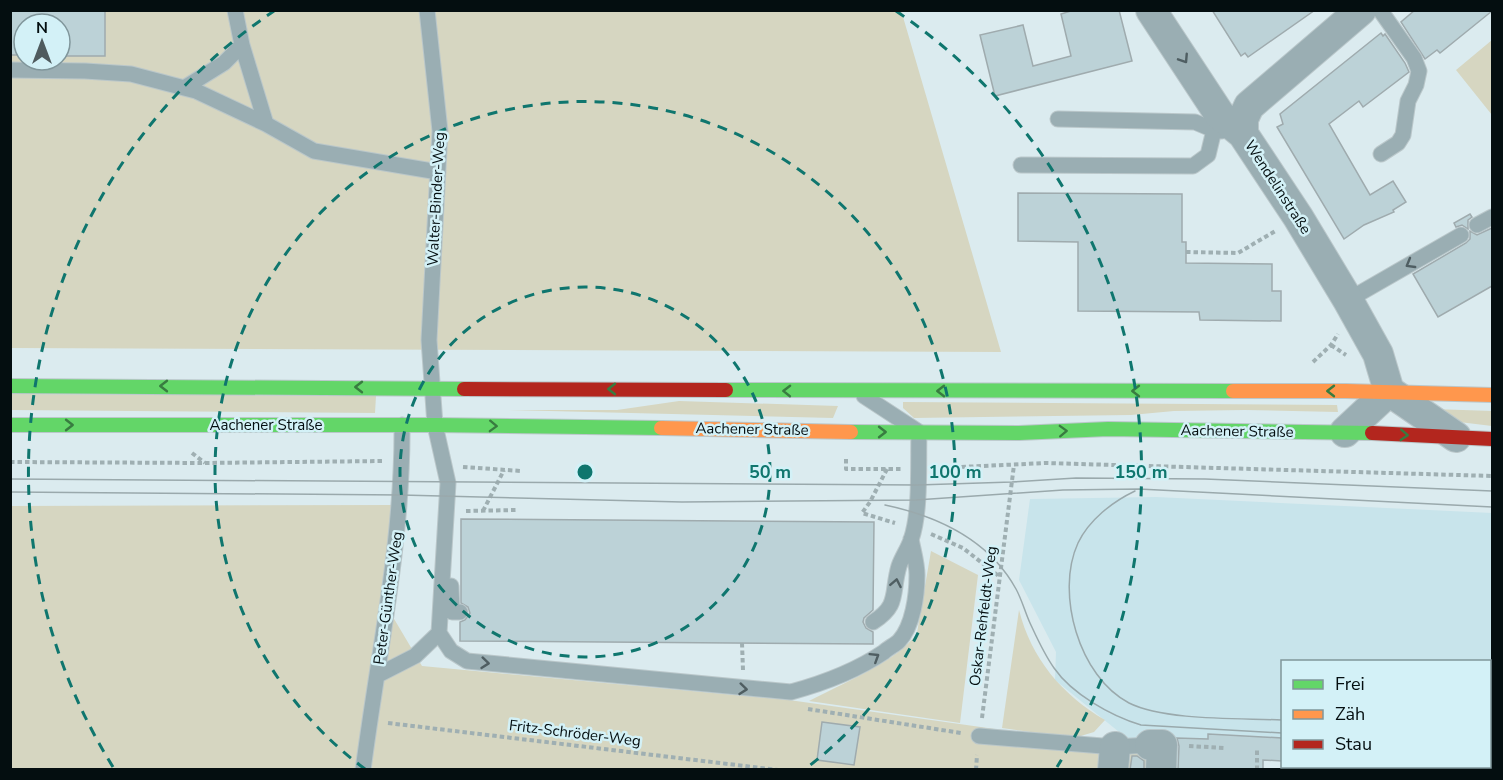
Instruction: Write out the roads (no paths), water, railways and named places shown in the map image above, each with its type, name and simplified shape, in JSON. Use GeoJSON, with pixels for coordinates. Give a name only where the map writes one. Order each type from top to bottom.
{"type":"FeatureCollection","features":[{"type":"Feature","properties":{"kind":"main road"},"geometry":{"type":"LineString","coordinates":[[10,386],[856,391],[1389,391],[1492,394]]}},
{"type":"Feature","properties":{"kind":"main road","name":"Aachener Straße"},"geometry":{"type":"LineString","coordinates":[[10,425],[435,424],[1019,433],[1108,429],[1345,432],[1492,439]]}},
{"type":"Feature","properties":{"kind":"street"},"geometry":{"type":"LineString","coordinates":[[1152,10],[1220,115],[1228,132]]}},
{"type":"Feature","properties":{"kind":"street","name":"Wendelinstraße"},"geometry":{"type":"LineString","coordinates":[[1361,10],[1249,106],[1243,119],[1228,132],[1298,217],[1378,354],[1389,391]]}},
{"type":"Feature","properties":{"kind":"street"},"geometry":{"type":"LineString","coordinates":[[1345,432],[1389,391],[1456,437]]}},
{"type":"Feature","properties":{"kind":"lane"},"geometry":{"type":"LineString","coordinates":[[235,10],[242,45],[266,124]]}},
{"type":"Feature","properties":{"kind":"lane","name":"Walter-Binder-Weg"},"geometry":{"type":"LineString","coordinates":[[427,10],[440,131],[429,340],[435,424],[446,474],[447,511]]}},
{"type":"Feature","properties":{"kind":"lane"},"geometry":{"type":"LineString","coordinates":[[1380,10],[1414,58],[1419,71],[1416,85],[1408,101],[1403,135],[1398,143],[1381,154]]}},
{"type":"Feature","properties":{"kind":"lane"},"geometry":{"type":"LineString","coordinates":[[184,88],[224,63],[242,45]]}},
{"type":"Feature","properties":{"kind":"lane"},"geometry":{"type":"LineString","coordinates":[[10,70],[85,70],[131,74],[196,91],[266,124],[314,151],[438,172]]}},
{"type":"Feature","properties":{"kind":"lane"},"geometry":{"type":"LineString","coordinates":[[1021,165],[1193,166],[1208,155],[1228,132],[1195,122],[1058,119]]}},
{"type":"Feature","properties":{"kind":"lane"},"geometry":{"type":"LineString","coordinates":[[1477,225],[1492,217]]}},
{"type":"Feature","properties":{"kind":"lane"},"geometry":{"type":"LineString","coordinates":[[1348,300],[1461,235]]}},
{"type":"Feature","properties":{"kind":"lane"},"geometry":{"type":"LineString","coordinates":[[856,391],[919,432],[916,500],[911,539],[900,565],[891,605],[887,613],[873,622]]}},
{"type":"Feature","properties":{"kind":"lane","name":"Peter-Günther-Weg"},"geometry":{"type":"LineString","coordinates":[[363,770],[400,505],[402,424]]}},
{"type":"Feature","properties":{"kind":"lane"},"geometry":{"type":"LineString","coordinates":[[447,511],[439,633],[451,651],[467,661],[791,692],[841,675],[872,660],[899,641],[908,626],[914,606],[917,574],[911,539]]}},
{"type":"Feature","properties":{"kind":"lane"},"geometry":{"type":"LineString","coordinates":[[447,511],[452,612],[460,612]]}},
{"type":"Feature","properties":{"kind":"lane"},"geometry":{"type":"LineString","coordinates":[[378,675],[415,656],[439,633]]}},
{"type":"Feature","properties":{"kind":"lane"},"geometry":{"type":"LineString","coordinates":[[979,736],[1114,758],[1158,753]]}},
{"type":"Feature","properties":{"kind":"tram line"},"geometry":{"type":"LineString","coordinates":[[10,479],[917,485],[1076,478],[1205,479],[1492,491]]}},
{"type":"Feature","properties":{"kind":"tram line"},"geometry":{"type":"LineString","coordinates":[[10,492],[401,495],[682,502],[916,500],[1063,490],[1139,489],[1492,507]]}},
{"type":"Feature","properties":{"kind":"tram line"},"geometry":{"type":"LineString","coordinates":[[1135,491],[1110,506],[1095,519],[1078,543],[1072,563],[1069,585],[1076,632],[1097,674],[1112,691],[1129,703],[1144,709],[1204,718],[1281,720]]}},
{"type":"Feature","properties":{"kind":"tram line"},"geometry":{"type":"LineString","coordinates":[[885,505],[942,523],[976,544],[991,557],[1016,589],[1038,640],[1054,668],[1071,687],[1105,710],[1141,725],[1281,733]]}}]}
